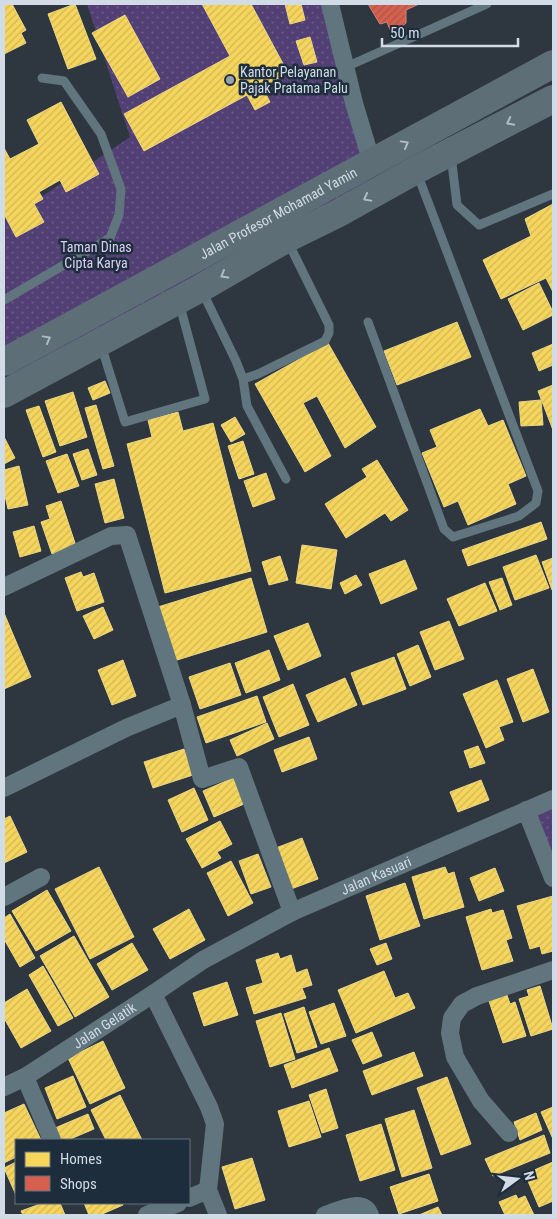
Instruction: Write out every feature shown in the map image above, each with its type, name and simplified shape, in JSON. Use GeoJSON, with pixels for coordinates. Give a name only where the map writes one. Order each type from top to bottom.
{"type":"FeatureCollection","features":[{"type":"Feature","properties":{"kind":"main road","name":"Jalan Profesor Mohamad Yamin"},"geometry":{"type":"LineString","coordinates":[[7,357],[553,64]]}},
{"type":"Feature","properties":{"kind":"main road","name":"Jalan Profesor Mohamad Yamin"},"geometry":{"type":"LineString","coordinates":[[4,394],[190,294],[286,239],[337,214],[416,170],[553,99]]}},
{"type":"Feature","properties":{"kind":"street"},"geometry":{"type":"LineString","coordinates":[[330,4],[354,103],[372,162]]}},
{"type":"Feature","properties":{"kind":"street"},"geometry":{"type":"LineString","coordinates":[[4,587],[111,536],[127,535],[182,705],[202,779],[239,767],[292,912]]}},
{"type":"Feature","properties":{"kind":"street"},"geometry":{"type":"LineString","coordinates":[[4,788],[126,728],[182,705]]}},
{"type":"Feature","properties":{"kind":"street","name":"Jalan Kasuari"},"geometry":{"type":"LineString","coordinates":[[203,960],[292,912],[553,799]]}},
{"type":"Feature","properties":{"kind":"street"},"geometry":{"type":"LineString","coordinates":[[526,810],[553,878]]}},
{"type":"Feature","properties":{"kind":"street"},"geometry":{"type":"LineString","coordinates":[[4,897],[41,877]]}},
{"type":"Feature","properties":{"kind":"street","name":"Jalan Gelatik"},"geometry":{"type":"LineString","coordinates":[[4,1088],[25,1077],[203,960]]}},
{"type":"Feature","properties":{"kind":"street"},"geometry":{"type":"LineString","coordinates":[[509,1133],[481,1102],[455,1057],[450,1033],[452,1018],[462,1004],[477,996],[553,970]]}},
{"type":"Feature","properties":{"kind":"street"},"geometry":{"type":"LineString","coordinates":[[153,994],[209,1107],[215,1124],[208,1190],[218,1215]]}},
{"type":"Feature","properties":{"kind":"street"},"geometry":{"type":"LineString","coordinates":[[25,1077],[52,1139]]}},
{"type":"Feature","properties":{"kind":"street"},"geometry":{"type":"LineString","coordinates":[[190,1198],[208,1190]]}},
{"type":"Feature","properties":{"kind":"street"},"geometry":{"type":"LineString","coordinates":[[147,1215],[175,1204]]}},
{"type":"Feature","properties":{"kind":"street"},"geometry":{"type":"LineString","coordinates":[[326,1215],[352,1206],[361,1206],[369,1211],[370,1215]]}},
{"type":"Feature","properties":{"kind":"lane"},"geometry":{"type":"LineString","coordinates":[[346,67],[487,4]]}},
{"type":"Feature","properties":{"kind":"lane"},"geometry":{"type":"LineString","coordinates":[[4,300],[110,238],[119,215],[121,189],[101,134],[64,81],[42,78]]}},
{"type":"Feature","properties":{"kind":"lane"},"geometry":{"type":"LineString","coordinates":[[450,152],[458,205],[479,225],[553,194]]}},
{"type":"Feature","properties":{"kind":"lane"},"geometry":{"type":"LineString","coordinates":[[368,322],[444,529],[453,537],[519,516],[536,503],[538,491],[416,170]]}},
{"type":"Feature","properties":{"kind":"lane"},"geometry":{"type":"LineString","coordinates":[[243,379],[258,374],[325,341],[329,333],[329,325],[286,239]]}},
{"type":"Feature","properties":{"kind":"lane"},"geometry":{"type":"LineString","coordinates":[[100,343],[125,422],[205,399],[190,294]]}},
{"type":"Feature","properties":{"kind":"lane"},"geometry":{"type":"LineString","coordinates":[[190,294],[236,361],[243,379],[247,406],[286,479]]}},
{"type":"Feature","properties":{"kind":"green space","name":"Taman Dinas Cipta Karya"},"geometry":{"type":"Polygon","coordinates":[[[87,4],[326,4],[372,195],[15,388],[4,367],[4,222],[130,137],[87,4]]]}},
{"type":"Feature","properties":{"kind":"green space"},"geometry":{"type":"Polygon","coordinates":[[[553,801],[553,868],[529,811],[553,801]]]}},
{"type":"Feature","properties":{"kind":"building: Homes"},"geometry":{"type":"Polygon","coordinates":[[[4,4],[12,4],[26,30],[21,33],[26,43],[4,54],[4,4]]]}},
{"type":"Feature","properties":{"kind":"building: Homes"},"geometry":{"type":"Polygon","coordinates":[[[75,4],[96,59],[68,69],[48,14],[75,4]]]}},
{"type":"Feature","properties":{"kind":"building: Homes","name":"Kantor Pelayanan Pajak Pratama Palu"},"geometry":{"type":"Polygon","coordinates":[[[202,4],[251,4],[288,73],[262,87],[270,102],[255,110],[247,95],[144,151],[124,114],[230,56],[202,4]]]}},
{"type":"Feature","properties":{"kind":"building: Homes"},"geometry":{"type":"Polygon","coordinates":[[[285,4],[301,4],[305,20],[290,24],[285,4]]]}},
{"type":"Feature","properties":{"kind":"building: Homes"},"geometry":{"type":"Polygon","coordinates":[[[125,15],[160,79],[128,97],[92,33],[125,15]]]}},
{"type":"Feature","properties":{"kind":"building: Homes"},"geometry":{"type":"Polygon","coordinates":[[[310,37],[317,62],[304,65],[296,41],[310,37]]]}},
{"type":"Feature","properties":{"kind":"building: Homes"},"geometry":{"type":"Polygon","coordinates":[[[61,102],[99,174],[66,192],[60,180],[39,192],[43,199],[34,204],[44,222],[16,237],[4,217],[4,148],[10,159],[39,144],[27,120],[61,102]]]}},
{"type":"Feature","properties":{"kind":"building: Homes"},"geometry":{"type":"Polygon","coordinates":[[[553,204],[553,292],[546,278],[501,299],[483,260],[531,236],[525,219],[553,204]]]}},
{"type":"Feature","properties":{"kind":"building: Homes"},"geometry":{"type":"Polygon","coordinates":[[[539,283],[553,315],[523,330],[508,299],[539,283]]]}},
{"type":"Feature","properties":{"kind":"building: Homes"},"geometry":{"type":"Polygon","coordinates":[[[457,322],[471,357],[397,385],[384,351],[457,322]]]}},
{"type":"Feature","properties":{"kind":"building: Homes"},"geometry":{"type":"Polygon","coordinates":[[[328,343],[376,427],[345,448],[317,396],[303,403],[331,456],[305,472],[255,384],[328,343]]]}},
{"type":"Feature","properties":{"kind":"building: Homes"},"geometry":{"type":"Polygon","coordinates":[[[553,344],[553,365],[539,371],[532,353],[553,344]]]}},
{"type":"Feature","properties":{"kind":"building: Homes"},"geometry":{"type":"Polygon","coordinates":[[[105,381],[110,393],[93,400],[88,388],[105,381]]]}},
{"type":"Feature","properties":{"kind":"building: Homes"},"geometry":{"type":"Polygon","coordinates":[[[553,385],[553,430],[538,391],[553,385]]]}},
{"type":"Feature","properties":{"kind":"building: Homes"},"geometry":{"type":"Polygon","coordinates":[[[73,392],[87,437],[60,446],[45,401],[73,392]]]}},
{"type":"Feature","properties":{"kind":"building: Homes"},"geometry":{"type":"Polygon","coordinates":[[[541,400],[543,425],[521,426],[519,402],[541,400]]]}},
{"type":"Feature","properties":{"kind":"building: Homes"},"geometry":{"type":"Polygon","coordinates":[[[96,405],[114,466],[103,469],[85,408],[96,405]]]}},
{"type":"Feature","properties":{"kind":"building: Homes"},"geometry":{"type":"Polygon","coordinates":[[[39,406],[56,452],[43,457],[26,410],[39,406]]]}},
{"type":"Feature","properties":{"kind":"building: Homes"},"geometry":{"type":"Polygon","coordinates":[[[480,409],[488,426],[503,420],[526,476],[508,484],[516,504],[468,525],[458,501],[444,507],[422,453],[437,447],[430,430],[480,409]]]}},
{"type":"Feature","properties":{"kind":"building: Homes"},"geometry":{"type":"Polygon","coordinates":[[[178,412],[183,431],[213,423],[251,571],[165,593],[127,444],[152,437],[148,420],[178,412]]]}},
{"type":"Feature","properties":{"kind":"building: Homes"},"geometry":{"type":"Polygon","coordinates":[[[235,417],[245,434],[231,442],[221,425],[235,417]]]}},
{"type":"Feature","properties":{"kind":"building: Homes"},"geometry":{"type":"Polygon","coordinates":[[[4,437],[15,458],[4,464],[4,437]]]}},
{"type":"Feature","properties":{"kind":"building: Homes"},"geometry":{"type":"Polygon","coordinates":[[[243,441],[254,474],[239,479],[228,446],[243,441]]]}},
{"type":"Feature","properties":{"kind":"building: Homes"},"geometry":{"type":"Polygon","coordinates":[[[88,449],[97,475],[82,480],[73,454],[88,449]]]}},
{"type":"Feature","properties":{"kind":"building: Homes"},"geometry":{"type":"Polygon","coordinates":[[[67,454],[79,486],[58,493],[46,461],[67,454]]]}},
{"type":"Feature","properties":{"kind":"building: Homes"},"geometry":{"type":"Polygon","coordinates":[[[377,460],[408,510],[391,521],[385,513],[346,538],[325,504],[367,477],[362,469],[377,460]]]}},
{"type":"Feature","properties":{"kind":"building: Homes"},"geometry":{"type":"Polygon","coordinates":[[[19,466],[28,505],[8,509],[4,491],[4,470],[19,466]]]}},
{"type":"Feature","properties":{"kind":"building: Homes"},"geometry":{"type":"Polygon","coordinates":[[[266,473],[275,499],[253,507],[244,481],[266,473]]]}},
{"type":"Feature","properties":{"kind":"building: Homes"},"geometry":{"type":"Polygon","coordinates":[[[114,479],[124,518],[105,523],[95,484],[114,479]]]}},
{"type":"Feature","properties":{"kind":"building: Homes"},"geometry":{"type":"Polygon","coordinates":[[[61,501],[76,546],[52,554],[41,522],[50,519],[46,506],[61,501]]]}},
{"type":"Feature","properties":{"kind":"building: Homes"},"geometry":{"type":"Polygon","coordinates":[[[541,522],[547,539],[468,566],[462,550],[541,522]]]}},
{"type":"Feature","properties":{"kind":"building: Homes"},"geometry":{"type":"Polygon","coordinates":[[[34,526],[41,551],[20,557],[13,532],[34,526]]]}},
{"type":"Feature","properties":{"kind":"building: Homes"},"geometry":{"type":"Polygon","coordinates":[[[302,545],[337,550],[331,589],[296,583],[302,545]]]}},
{"type":"Feature","properties":{"kind":"building: Homes"},"geometry":{"type":"Polygon","coordinates":[[[536,555],[549,588],[515,600],[503,567],[536,555]]]}},
{"type":"Feature","properties":{"kind":"building: Homes"},"geometry":{"type":"Polygon","coordinates":[[[280,556],[288,580],[269,585],[262,562],[280,556]]]}},
{"type":"Feature","properties":{"kind":"building: Homes"},"geometry":{"type":"Polygon","coordinates":[[[553,558],[553,590],[552,590],[542,562],[553,558]]]}},
{"type":"Feature","properties":{"kind":"building: Homes"},"geometry":{"type":"Polygon","coordinates":[[[405,560],[417,589],[381,604],[369,574],[405,560]]]}},
{"type":"Feature","properties":{"kind":"building: Homes"},"geometry":{"type":"Polygon","coordinates":[[[81,572],[83,577],[94,573],[104,602],[77,611],[65,578],[81,572]]]}},
{"type":"Feature","properties":{"kind":"building: Homes"},"geometry":{"type":"Polygon","coordinates":[[[356,575],[362,585],[345,594],[340,583],[356,575]]]}},
{"type":"Feature","properties":{"kind":"building: Homes"},"geometry":{"type":"Polygon","coordinates":[[[251,578],[267,632],[174,661],[158,607],[251,578]]]}},
{"type":"Feature","properties":{"kind":"building: Homes"},"geometry":{"type":"Polygon","coordinates":[[[502,578],[512,605],[500,610],[489,582],[502,578]]]}},
{"type":"Feature","properties":{"kind":"building: Homes"},"geometry":{"type":"Polygon","coordinates":[[[485,583],[497,611],[459,626],[447,599],[485,583]]]}},
{"type":"Feature","properties":{"kind":"building: Homes"},"geometry":{"type":"Polygon","coordinates":[[[103,607],[113,630],[94,639],[83,616],[103,607]]]}},
{"type":"Feature","properties":{"kind":"building: Homes"},"geometry":{"type":"Polygon","coordinates":[[[4,613],[31,677],[4,689],[4,613]]]}},
{"type":"Feature","properties":{"kind":"building: Homes"},"geometry":{"type":"Polygon","coordinates":[[[449,621],[464,659],[435,670],[420,632],[449,621]]]}},
{"type":"Feature","properties":{"kind":"building: Homes"},"geometry":{"type":"Polygon","coordinates":[[[308,623],[321,656],[288,670],[274,636],[308,623]]]}},
{"type":"Feature","properties":{"kind":"building: Homes"},"geometry":{"type":"Polygon","coordinates":[[[418,645],[431,677],[410,686],[397,654],[418,645]]]}},
{"type":"Feature","properties":{"kind":"building: Homes"},"geometry":{"type":"Polygon","coordinates":[[[269,650],[280,680],[246,693],[235,663],[269,650]]]}},
{"type":"Feature","properties":{"kind":"building: Homes"},"geometry":{"type":"Polygon","coordinates":[[[394,657],[406,689],[363,705],[351,673],[394,657]]]}},
{"type":"Feature","properties":{"kind":"building: Homes"},"geometry":{"type":"Polygon","coordinates":[[[123,660],[136,696],[112,705],[98,670],[123,660]]]}},
{"type":"Feature","properties":{"kind":"building: Homes"},"geometry":{"type":"Polygon","coordinates":[[[230,663],[241,695],[200,709],[189,677],[230,663]]]}},
{"type":"Feature","properties":{"kind":"building: Homes"},"geometry":{"type":"Polygon","coordinates":[[[533,669],[549,712],[523,722],[507,679],[533,669]]]}},
{"type":"Feature","properties":{"kind":"building: Homes"},"geometry":{"type":"Polygon","coordinates":[[[345,678],[357,705],[318,722],[306,695],[345,678]]]}},
{"type":"Feature","properties":{"kind":"building: Homes"},"geometry":{"type":"Polygon","coordinates":[[[497,680],[513,722],[499,727],[504,740],[486,748],[463,694],[497,680]]]}},
{"type":"Feature","properties":{"kind":"building: Homes"},"geometry":{"type":"Polygon","coordinates":[[[293,684],[309,725],[279,737],[263,697],[293,684]]]}},
{"type":"Feature","properties":{"kind":"building: Homes"},"geometry":{"type":"Polygon","coordinates":[[[257,696],[266,722],[206,743],[197,717],[257,696]]]}},
{"type":"Feature","properties":{"kind":"building: Homes"},"geometry":{"type":"Polygon","coordinates":[[[267,723],[274,739],[237,756],[230,740],[267,723]]]}},
{"type":"Feature","properties":{"kind":"building: Homes"},"geometry":{"type":"Polygon","coordinates":[[[309,737],[317,759],[282,772],[274,750],[309,737]]]}},
{"type":"Feature","properties":{"kind":"building: Homes"},"geometry":{"type":"Polygon","coordinates":[[[478,746],[485,763],[470,768],[464,751],[478,746]]]}},
{"type":"Feature","properties":{"kind":"building: Homes"},"geometry":{"type":"Polygon","coordinates":[[[184,749],[193,775],[153,788],[144,762],[184,749]]]}},
{"type":"Feature","properties":{"kind":"building: Homes"},"geometry":{"type":"Polygon","coordinates":[[[233,778],[244,804],[214,817],[203,791],[233,778]]]}},
{"type":"Feature","properties":{"kind":"building: Homes"},"geometry":{"type":"Polygon","coordinates":[[[481,780],[489,800],[458,812],[450,792],[481,780]]]}},
{"type":"Feature","properties":{"kind":"building: Homes"},"geometry":{"type":"Polygon","coordinates":[[[194,788],[208,820],[182,832],[168,800],[194,788]]]}},
{"type":"Feature","properties":{"kind":"building: Homes"},"geometry":{"type":"Polygon","coordinates":[[[10,816],[27,852],[4,863],[4,819],[10,816]]]}},
{"type":"Feature","properties":{"kind":"building: Homes"},"geometry":{"type":"Polygon","coordinates":[[[220,821],[232,844],[217,852],[221,858],[202,868],[186,839],[220,821]]]}},
{"type":"Feature","properties":{"kind":"building: Homes"},"geometry":{"type":"Polygon","coordinates":[[[302,838],[318,879],[291,889],[276,848],[302,838]]]}},
{"type":"Feature","properties":{"kind":"building: Homes"},"geometry":{"type":"Polygon","coordinates":[[[258,854],[271,887],[251,894],[239,861],[258,854]]]}},
{"type":"Feature","properties":{"kind":"building: Homes"},"geometry":{"type":"Polygon","coordinates":[[[231,861],[253,903],[228,916],[207,873],[231,861]]]}},
{"type":"Feature","properties":{"kind":"building: Homes"},"geometry":{"type":"Polygon","coordinates":[[[99,867],[134,937],[90,959],[55,889],[99,867]]]}},
{"type":"Feature","properties":{"kind":"building: Homes"},"geometry":{"type":"Polygon","coordinates":[[[445,867],[448,874],[454,872],[464,907],[424,919],[412,877],[445,867]]]}},
{"type":"Feature","properties":{"kind":"building: Homes"},"geometry":{"type":"Polygon","coordinates":[[[495,868],[504,891],[479,901],[470,878],[495,868]]]}},
{"type":"Feature","properties":{"kind":"building: Homes"},"geometry":{"type":"Polygon","coordinates":[[[405,883],[420,926],[380,940],[366,896],[405,883]]]}},
{"type":"Feature","properties":{"kind":"building: Homes"},"geometry":{"type":"Polygon","coordinates":[[[47,890],[71,931],[36,951],[12,911],[47,890]]]}},
{"type":"Feature","properties":{"kind":"building: Homes"},"geometry":{"type":"Polygon","coordinates":[[[553,896],[553,951],[542,954],[540,946],[530,949],[517,906],[553,896]]]}},
{"type":"Feature","properties":{"kind":"building: Homes"},"geometry":{"type":"Polygon","coordinates":[[[189,909],[205,940],[170,959],[153,929],[189,909]]]}},
{"type":"Feature","properties":{"kind":"building: Homes"},"geometry":{"type":"Polygon","coordinates":[[[491,909],[492,913],[503,910],[512,938],[506,940],[513,961],[482,970],[466,917],[491,909]]]}},
{"type":"Feature","properties":{"kind":"building: Homes"},"geometry":{"type":"Polygon","coordinates":[[[10,914],[35,958],[20,967],[4,939],[4,918],[10,914]]]}},
{"type":"Feature","properties":{"kind":"building: Homes"},"geometry":{"type":"Polygon","coordinates":[[[74,936],[109,997],[75,1017],[40,956],[74,936]]]}},
{"type":"Feature","properties":{"kind":"building: Homes"},"geometry":{"type":"Polygon","coordinates":[[[132,943],[148,970],[112,990],[97,964],[132,943]]]}},
{"type":"Feature","properties":{"kind":"building: Homes"},"geometry":{"type":"Polygon","coordinates":[[[386,943],[392,959],[377,965],[370,949],[386,943]]]}},
{"type":"Feature","properties":{"kind":"building: Homes"},"geometry":{"type":"Polygon","coordinates":[[[278,953],[280,959],[291,955],[296,973],[307,969],[312,985],[302,988],[306,998],[254,1014],[246,988],[263,983],[256,960],[278,953]]]}},
{"type":"Feature","properties":{"kind":"building: Homes"},"geometry":{"type":"Polygon","coordinates":[[[43,966],[73,1018],[58,1026],[29,975],[43,966]]]}},
{"type":"Feature","properties":{"kind":"building: Homes"},"geometry":{"type":"Polygon","coordinates":[[[384,971],[395,998],[408,993],[415,1008],[356,1033],[338,990],[384,971]]]}},
{"type":"Feature","properties":{"kind":"building: Homes"},"geometry":{"type":"Polygon","coordinates":[[[227,982],[238,1015],[204,1026],[193,993],[227,982]]]}},
{"type":"Feature","properties":{"kind":"building: Homes"},"geometry":{"type":"Polygon","coordinates":[[[540,986],[553,1029],[531,1036],[519,999],[529,996],[527,990],[540,986]]]}},
{"type":"Feature","properties":{"kind":"building: Homes"},"geometry":{"type":"Polygon","coordinates":[[[27,989],[51,1031],[21,1048],[4,1018],[4,1003],[27,989]]]}},
{"type":"Feature","properties":{"kind":"building: Homes"},"geometry":{"type":"Polygon","coordinates":[[[507,995],[510,1004],[515,1002],[526,1036],[503,1043],[489,1001],[507,995]]]}},
{"type":"Feature","properties":{"kind":"building: Homes"},"geometry":{"type":"Polygon","coordinates":[[[334,1003],[346,1036],[321,1044],[309,1012],[334,1003]]]}},
{"type":"Feature","properties":{"kind":"building: Homes"},"geometry":{"type":"Polygon","coordinates":[[[304,1007],[317,1047],[297,1053],[284,1014],[304,1007]]]}},
{"type":"Feature","properties":{"kind":"building: Homes"},"geometry":{"type":"Polygon","coordinates":[[[281,1013],[295,1059],[270,1067],[256,1021],[281,1013]]]}},
{"type":"Feature","properties":{"kind":"building: Homes"},"geometry":{"type":"Polygon","coordinates":[[[372,1032],[382,1056],[363,1064],[352,1040],[372,1032]]]}},
{"type":"Feature","properties":{"kind":"building: Homes"},"geometry":{"type":"Polygon","coordinates":[[[103,1041],[125,1088],[90,1104],[68,1058],[103,1041]]]}},
{"type":"Feature","properties":{"kind":"building: Homes"},"geometry":{"type":"Polygon","coordinates":[[[329,1048],[338,1071],[292,1088],[284,1065],[329,1048]]]}},
{"type":"Feature","properties":{"kind":"building: Homes"},"geometry":{"type":"Polygon","coordinates":[[[414,1052],[423,1076],[372,1095],[363,1071],[414,1052]]]}},
{"type":"Feature","properties":{"kind":"building: Homes"},"geometry":{"type":"Polygon","coordinates":[[[73,1076],[86,1107],[57,1119],[45,1088],[73,1076]]]}},
{"type":"Feature","properties":{"kind":"building: Homes"},"geometry":{"type":"Polygon","coordinates":[[[447,1077],[471,1144],[441,1155],[417,1088],[447,1077]]]}},
{"type":"Feature","properties":{"kind":"building: Homes"},"geometry":{"type":"Polygon","coordinates":[[[326,1089],[338,1128],[322,1133],[309,1095],[326,1089]]]}},
{"type":"Feature","properties":{"kind":"building: Homes"},"geometry":{"type":"Polygon","coordinates":[[[120,1095],[142,1139],[106,1139],[91,1110],[120,1095]]]}},
{"type":"Feature","properties":{"kind":"building: Homes"},"geometry":{"type":"Polygon","coordinates":[[[309,1101],[321,1137],[289,1147],[278,1111],[309,1101]]]}},
{"type":"Feature","properties":{"kind":"building: Homes"},"geometry":{"type":"Polygon","coordinates":[[[24,1104],[41,1139],[15,1139],[15,1158],[4,1163],[4,1113],[24,1104]]]}},
{"type":"Feature","properties":{"kind":"building: Homes"},"geometry":{"type":"Polygon","coordinates":[[[553,1107],[553,1139],[541,1112],[553,1107]]]}},
{"type":"Feature","properties":{"kind":"building: Homes"},"geometry":{"type":"Polygon","coordinates":[[[414,1110],[432,1168],[402,1177],[385,1119],[414,1110]]]}},
{"type":"Feature","properties":{"kind":"building: Homes"},"geometry":{"type":"Polygon","coordinates":[[[536,1113],[542,1130],[520,1140],[514,1122],[536,1113]]]}},
{"type":"Feature","properties":{"kind":"building: Homes"},"geometry":{"type":"Polygon","coordinates":[[[88,1114],[94,1129],[70,1139],[60,1139],[55,1128],[88,1114]]]}},
{"type":"Feature","properties":{"kind":"building: Homes"},"geometry":{"type":"Polygon","coordinates":[[[381,1124],[395,1170],[360,1181],[346,1135],[381,1124]]]}},
{"type":"Feature","properties":{"kind":"building: Homes"},"geometry":{"type":"Polygon","coordinates":[[[544,1135],[550,1153],[493,1176],[485,1159],[544,1135]]]}},
{"type":"Feature","properties":{"kind":"building: Homes"},"geometry":{"type":"Polygon","coordinates":[[[252,1158],[265,1200],[235,1209],[222,1167],[252,1158]]]}},
{"type":"Feature","properties":{"kind":"building: Homes"},"geometry":{"type":"Polygon","coordinates":[[[15,1162],[15,1193],[4,1168],[15,1162]]]}},
{"type":"Feature","properties":{"kind":"building: Homes"},"geometry":{"type":"Polygon","coordinates":[[[553,1162],[553,1201],[539,1207],[525,1174],[553,1162]]]}},
{"type":"Feature","properties":{"kind":"building: Homes"},"geometry":{"type":"Polygon","coordinates":[[[429,1174],[438,1201],[399,1214],[390,1187],[429,1174]]]}},
{"type":"Feature","properties":{"kind":"building: Homes"},"geometry":{"type":"Polygon","coordinates":[[[516,1195],[518,1199],[525,1196],[534,1215],[505,1215],[499,1202],[516,1195]]]}},
{"type":"Feature","properties":{"kind":"building: Homes"},"geometry":{"type":"Polygon","coordinates":[[[40,1204],[60,1204],[65,1215],[23,1215],[21,1211],[40,1204]]]}},
{"type":"Feature","properties":{"kind":"building: Homes"},"geometry":{"type":"Polygon","coordinates":[[[84,1204],[123,1205],[100,1215],[89,1215],[84,1204]]]}},
{"type":"Feature","properties":{"kind":"building: Homes"},"geometry":{"type":"Polygon","coordinates":[[[438,1207],[442,1215],[419,1215],[438,1207]]]}},
{"type":"Feature","properties":{"kind":"building: Shops"},"geometry":{"type":"Polygon","coordinates":[[[368,4],[419,4],[406,10],[406,23],[392,35],[387,22],[380,24],[368,4]]]}},
{"type":"Feature","properties":{"kind":"place","name":"Kantor Pelayanan Pajak Pratama Palu"},"geometry":{"type":"Point","coordinates":[230,80]}}]}
